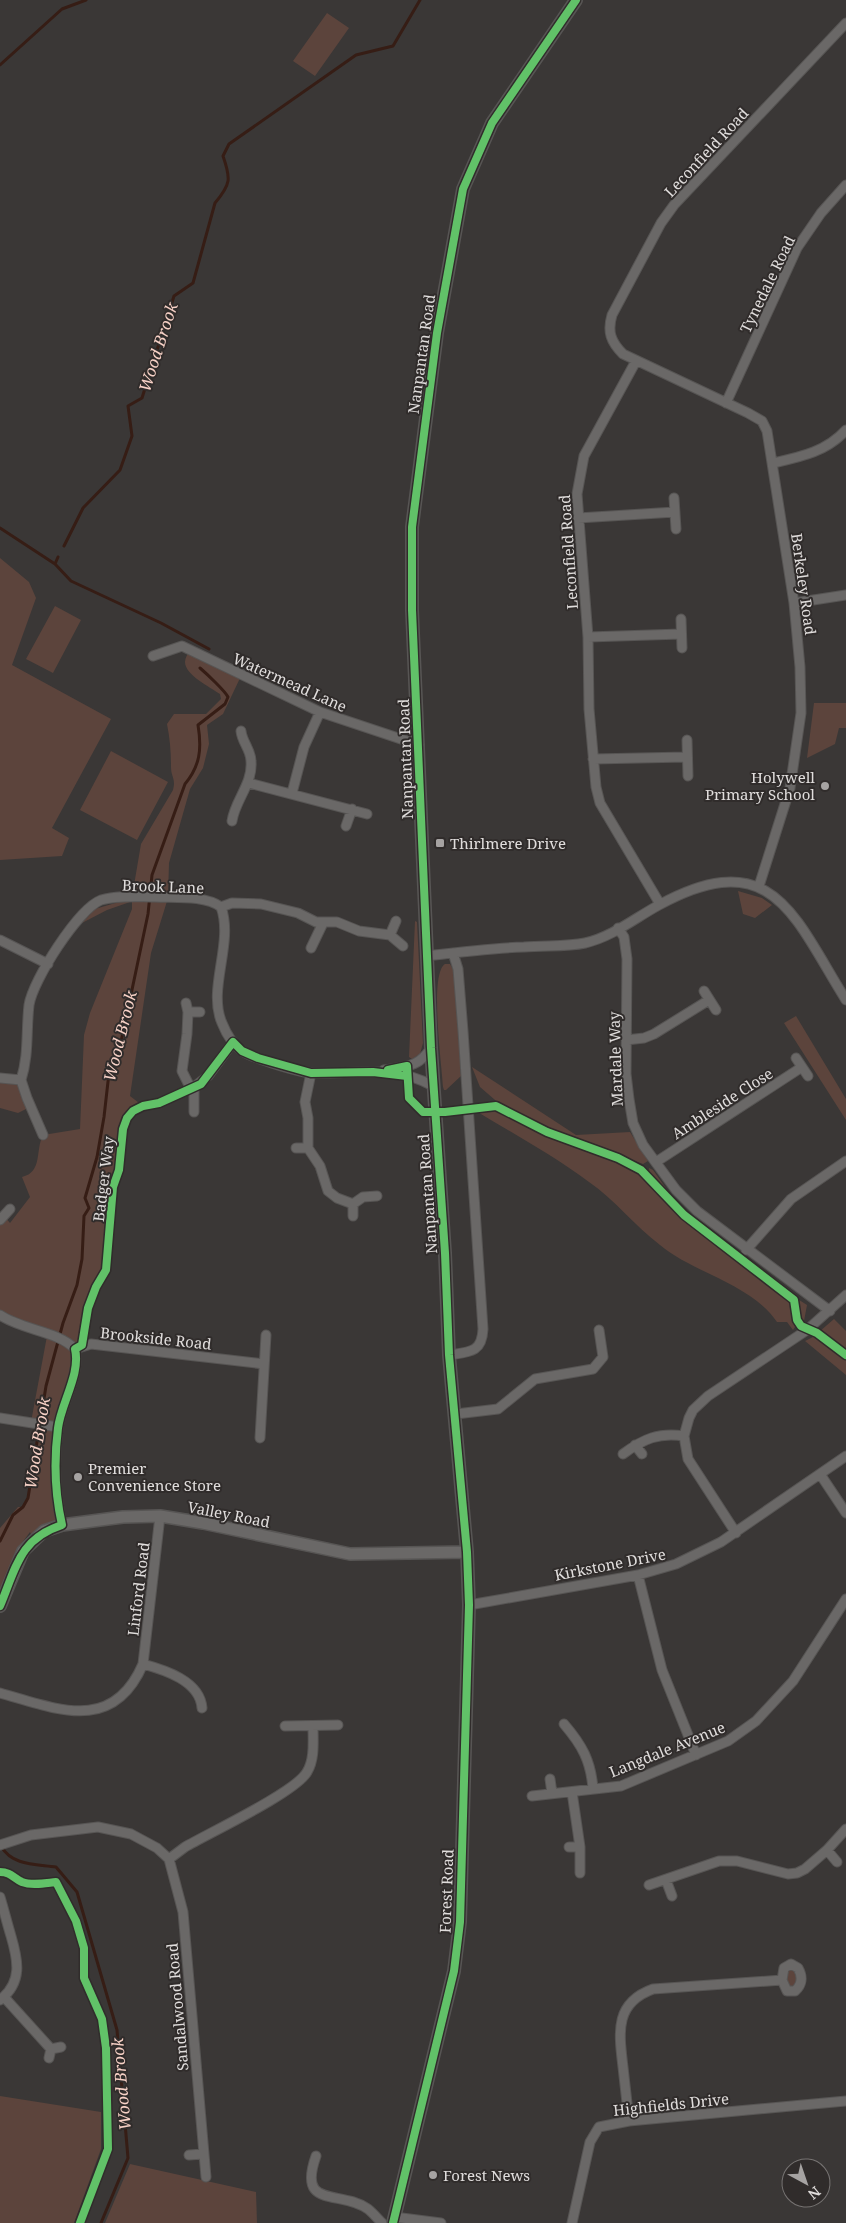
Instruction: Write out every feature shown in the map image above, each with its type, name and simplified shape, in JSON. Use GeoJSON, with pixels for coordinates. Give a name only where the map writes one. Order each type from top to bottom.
{"type":"FeatureCollection","features":[{"type":"Feature","properties":{"kind":"street","name":"Nanpantan Road"},"geometry":{"type":"LineString","coordinates":[[467,1552],[456,1414],[449,1355],[445,1253],[426,956],[419,745],[412,610],[412,526],[437,333],[463,189],[492,123],[576,0]]}},
{"type":"Feature","properties":{"kind":"street","name":"Leconfield Road"},"geometry":{"type":"LineString","coordinates":[[660,904],[600,803],[593,759],[589,709],[588,638],[577,494],[584,456],[636,361],[623,354],[616,346],[609,328],[612,316],[660,224],[674,205],[846,23]]}},
{"type":"Feature","properties":{"kind":"street","name":"Tynedale Road"},"geometry":{"type":"LineString","coordinates":[[726,403],[797,248],[821,213],[846,185]]}},
{"type":"Feature","properties":{"kind":"street","name":"Berkeley Road"},"geometry":{"type":"LineString","coordinates":[[636,361],[762,421],[767,431],[794,604],[800,667],[801,713],[790,788],[759,886]]}},
{"type":"Feature","properties":{"kind":"street"},"geometry":{"type":"LineString","coordinates":[[772,463],[807,455],[824,448],[846,430]]}},
{"type":"Feature","properties":{"kind":"street"},"geometry":{"type":"LineString","coordinates":[[674,498],[676,529]]}},
{"type":"Feature","properties":{"kind":"street"},"geometry":{"type":"LineString","coordinates":[[578,518],[674,512]]}},
{"type":"Feature","properties":{"kind":"street"},"geometry":{"type":"LineString","coordinates":[[794,604],[846,595]]}},
{"type":"Feature","properties":{"kind":"street"},"geometry":{"type":"LineString","coordinates":[[681,619],[682,648]]}},
{"type":"Feature","properties":{"kind":"street"},"geometry":{"type":"LineString","coordinates":[[588,638],[682,634]]}},
{"type":"Feature","properties":{"kind":"street","name":"Watermead Lane"},"geometry":{"type":"LineString","coordinates":[[154,656],[182,646],[320,712],[419,745]]}},
{"type":"Feature","properties":{"kind":"street"},"geometry":{"type":"LineString","coordinates":[[292,793],[304,747],[320,712]]}},
{"type":"Feature","properties":{"kind":"street"},"geometry":{"type":"LineString","coordinates":[[232,821],[235,810],[249,783],[252,762],[241,731]]}},
{"type":"Feature","properties":{"kind":"street"},"geometry":{"type":"LineString","coordinates":[[686,740],[688,776]]}},
{"type":"Feature","properties":{"kind":"street"},"geometry":{"type":"LineString","coordinates":[[593,759],[686,757]]}},
{"type":"Feature","properties":{"kind":"street"},"geometry":{"type":"LineString","coordinates":[[249,783],[367,814]]}},
{"type":"Feature","properties":{"kind":"street"},"geometry":{"type":"LineString","coordinates":[[346,826],[352,809]]}},
{"type":"Feature","properties":{"kind":"street"},"geometry":{"type":"LineString","coordinates":[[426,956],[584,943],[618,928],[660,904],[690,891],[715,884],[743,882],[759,886],[775,895],[789,910],[846,1000]]}},
{"type":"Feature","properties":{"kind":"street","name":"Brook Lane"},"geometry":{"type":"LineString","coordinates":[[21,1080],[27,1060],[30,1003],[48,964],[78,917],[101,900],[121,897],[207,900],[222,907],[225,923],[218,1004],[221,1022],[233,1042],[242,1051],[258,1058],[311,1074],[373,1072],[416,1064],[423,1059],[431,1048]]}},
{"type":"Feature","properties":{"kind":"street"},"geometry":{"type":"LineString","coordinates":[[222,907],[232,903],[261,904],[298,913],[316,922],[337,922],[359,931],[390,936],[403,946]]}},
{"type":"Feature","properties":{"kind":"street"},"geometry":{"type":"LineString","coordinates":[[390,936],[396,921]]}},
{"type":"Feature","properties":{"kind":"street"},"geometry":{"type":"LineString","coordinates":[[311,948],[323,923]]}},
{"type":"Feature","properties":{"kind":"street","name":"Mardale Way"},"geometry":{"type":"LineString","coordinates":[[618,928],[624,937],[627,959],[626,1074],[633,1123],[643,1145],[685,1200],[746,1250],[830,1311]]}},
{"type":"Feature","properties":{"kind":"street"},"geometry":{"type":"LineString","coordinates":[[0,940],[48,964]]}},
{"type":"Feature","properties":{"kind":"street"},"geometry":{"type":"LineString","coordinates":[[449,1355],[468,1352],[478,1347],[482,1340],[483,1329],[464,1031],[458,969],[453,953]]}},
{"type":"Feature","properties":{"kind":"street"},"geometry":{"type":"LineString","coordinates":[[704,991],[716,1010]]}},
{"type":"Feature","properties":{"kind":"street"},"geometry":{"type":"LineString","coordinates":[[626,1040],[644,1038],[654,1034],[709,1000]]}},
{"type":"Feature","properties":{"kind":"street"},"geometry":{"type":"LineString","coordinates":[[186,1003],[188,1012],[182,1071],[189,1085],[194,1088]]}},
{"type":"Feature","properties":{"kind":"street"},"geometry":{"type":"LineString","coordinates":[[188,1012],[200,1012]]}},
{"type":"Feature","properties":{"kind":"street"},"geometry":{"type":"LineString","coordinates":[[194,1112],[194,1088],[208,1076],[233,1042]]}},
{"type":"Feature","properties":{"kind":"street"},"geometry":{"type":"LineString","coordinates":[[796,1058],[808,1076]]}},
{"type":"Feature","properties":{"kind":"street","name":"Ambleside Close"},"geometry":{"type":"LineString","coordinates":[[656,1162],[802,1067]]}},
{"type":"Feature","properties":{"kind":"street","name":"Brook Lane"},"geometry":{"type":"LineString","coordinates":[[373,1072],[421,1079],[433,1086]]}},
{"type":"Feature","properties":{"kind":"street"},"geometry":{"type":"LineString","coordinates":[[311,1074],[305,1102],[308,1118],[308,1148],[320,1166],[328,1191],[336,1198],[353,1204]]}},
{"type":"Feature","properties":{"kind":"street"},"geometry":{"type":"LineString","coordinates":[[0,1078],[21,1080],[26,1098],[43,1135]]}},
{"type":"Feature","properties":{"kind":"street"},"geometry":{"type":"LineString","coordinates":[[296,1148],[308,1148]]}},
{"type":"Feature","properties":{"kind":"street"},"geometry":{"type":"LineString","coordinates":[[746,1250],[791,1199],[846,1160]]}},
{"type":"Feature","properties":{"kind":"street"},"geometry":{"type":"LineString","coordinates":[[353,1204],[363,1197],[377,1196]]}},
{"type":"Feature","properties":{"kind":"street"},"geometry":{"type":"LineString","coordinates":[[353,1204],[353,1216]]}},
{"type":"Feature","properties":{"kind":"street"},"geometry":{"type":"LineString","coordinates":[[736,1533],[693,1468],[685,1448],[684,1436],[693,1410],[708,1396],[807,1330],[846,1295]]}},
{"type":"Feature","properties":{"kind":"street"},"geometry":{"type":"LineString","coordinates":[[0,1315],[24,1328],[58,1338],[75,1349],[74,1370],[58,1427],[57,1504],[62,1525]]}},
{"type":"Feature","properties":{"kind":"street"},"geometry":{"type":"LineString","coordinates":[[456,1414],[498,1409],[535,1380],[593,1369],[604,1357],[599,1330]]}},
{"type":"Feature","properties":{"kind":"street"},"geometry":{"type":"LineString","coordinates":[[260,1438],[266,1335]]}},
{"type":"Feature","properties":{"kind":"street","name":"Brookside Road"},"geometry":{"type":"LineString","coordinates":[[75,1349],[91,1344],[264,1364]]}},
{"type":"Feature","properties":{"kind":"street"},"geometry":{"type":"LineString","coordinates":[[0,1418],[58,1427]]}},
{"type":"Feature","properties":{"kind":"street"},"geometry":{"type":"LineString","coordinates":[[623,1454],[635,1445],[655,1436],[684,1436]]}},
{"type":"Feature","properties":{"kind":"street"},"geometry":{"type":"LineString","coordinates":[[635,1445],[642,1454]]}},
{"type":"Feature","properties":{"kind":"street","name":"Kirkstone Drive"},"geometry":{"type":"LineString","coordinates":[[469,1605],[638,1575],[692,1558],[736,1533],[846,1456]]}},
{"type":"Feature","properties":{"kind":"street"},"geometry":{"type":"LineString","coordinates":[[820,1474],[846,1513]]}},
{"type":"Feature","properties":{"kind":"street","name":"Valley Road"},"geometry":{"type":"LineString","coordinates":[[0,1606],[24,1551],[44,1531],[62,1525],[122,1517],[160,1516],[204,1523],[350,1554],[467,1552]]}},
{"type":"Feature","properties":{"kind":"street","name":"Linford Road"},"geometry":{"type":"LineString","coordinates":[[0,1693],[63,1710],[85,1712],[102,1709],[126,1694],[143,1664],[160,1516]]}},
{"type":"Feature","properties":{"kind":"street","name":"Forest Road"},"geometry":{"type":"LineString","coordinates":[[393,2220],[454,1971],[460,1922],[469,1605],[467,1552]]}},
{"type":"Feature","properties":{"kind":"street"},"geometry":{"type":"LineString","coordinates":[[638,1575],[662,1670],[696,1755]]}},
{"type":"Feature","properties":{"kind":"street","name":"Langdale Avenue"},"geometry":{"type":"LineString","coordinates":[[532,1796],[621,1786],[728,1741],[744,1731],[771,1706],[793,1681],[846,1599]]}},
{"type":"Feature","properties":{"kind":"street"},"geometry":{"type":"LineString","coordinates":[[143,1664],[165,1670],[178,1677],[191,1687],[204,1702]]}},
{"type":"Feature","properties":{"kind":"street"},"geometry":{"type":"LineString","coordinates":[[564,1724],[586,1753],[592,1770],[593,1789]]}},
{"type":"Feature","properties":{"kind":"street"},"geometry":{"type":"LineString","coordinates":[[285,1726],[338,1725]]}},
{"type":"Feature","properties":{"kind":"street"},"geometry":{"type":"LineString","coordinates":[[2,1844],[31,1835],[98,1827],[131,1834],[157,1848],[169,1859],[184,1846],[292,1789],[307,1772],[314,1749],[313,1726]]}},
{"type":"Feature","properties":{"kind":"street"},"geometry":{"type":"LineString","coordinates":[[550,1779],[552,1793]]}},
{"type":"Feature","properties":{"kind":"street"},"geometry":{"type":"LineString","coordinates":[[572,1792],[580,1847],[580,1873]]}},
{"type":"Feature","properties":{"kind":"street"},"geometry":{"type":"LineString","coordinates":[[649,1885],[719,1861],[737,1861],[788,1874],[797,1873],[805,1869],[827,1850],[846,1829]]}},
{"type":"Feature","properties":{"kind":"street"},"geometry":{"type":"LineString","coordinates":[[569,1847],[580,1847]]}},
{"type":"Feature","properties":{"kind":"street"},"geometry":{"type":"LineString","coordinates":[[827,1850],[838,1862]]}},
{"type":"Feature","properties":{"kind":"street","name":"Sandalwood Road"},"geometry":{"type":"LineString","coordinates":[[169,1859],[183,1912],[206,2177]]}},
{"type":"Feature","properties":{"kind":"street"},"geometry":{"type":"LineString","coordinates":[[666,1880],[672,1896]]}},
{"type":"Feature","properties":{"kind":"street"},"geometry":{"type":"LineString","coordinates":[[0,1897],[18,1958],[18,1972],[15,1982],[2,1998],[50,2054],[61,2047]]}},
{"type":"Feature","properties":{"kind":"street"},"geometry":{"type":"LineString","coordinates":[[629,2121],[619,2034],[625,2012],[632,2001],[641,1994],[653,1989],[782,1980]]}},
{"type":"Feature","properties":{"kind":"street","name":"Highfields Drive"},"geometry":{"type":"LineString","coordinates":[[572,2223],[590,2142],[599,2128],[629,2121],[846,2101]]}},
{"type":"Feature","properties":{"kind":"street"},"geometry":{"type":"LineString","coordinates":[[189,2155],[204,2154]]}},
{"type":"Feature","properties":{"kind":"street"},"geometry":{"type":"LineString","coordinates":[[316,2156],[310,2178],[311,2184],[317,2193],[368,2209],[382,2223]]}},
{"type":"Feature","properties":{"kind":"street"},"geometry":{"type":"LineString","coordinates":[[393,2220],[441,2223]]}},
{"type":"Feature","properties":{"kind":"shaded area"},"geometry":{"type":"Polygon","coordinates":[[[327,13],[349,28],[315,76],[293,61],[327,13]]]}},
{"type":"Feature","properties":{"kind":"shaded area"},"geometry":{"type":"Polygon","coordinates":[[[0,558],[29,582],[36,598],[12,665],[111,719],[52,828],[69,838],[62,856],[0,860],[0,558]]]}},
{"type":"Feature","properties":{"kind":"shaded area"},"geometry":{"type":"Polygon","coordinates":[[[55,606],[81,620],[53,673],[26,659],[55,606]]]}},
{"type":"Feature","properties":{"kind":"shaded area"},"geometry":{"type":"Polygon","coordinates":[[[189,650],[241,676],[223,714],[207,725],[209,744],[203,768],[190,789],[169,863],[168,898],[151,953],[130,1096],[143,1106],[133,1111],[127,1118],[123,1129],[119,1170],[113,1187],[106,1270],[96,1287],[88,1308],[82,1345],[76,1355],[58,1427],[62,1525],[33,1539],[30,1532],[16,1551],[0,1590],[0,1528],[18,1507],[23,1507],[28,1498],[40,1424],[31,1422],[47,1336],[0,1315],[0,1220],[4,1216],[10,1223],[30,1197],[22,1177],[29,1174],[36,1165],[43,1135],[80,1129],[84,1035],[90,1013],[132,909],[132,897],[141,844],[173,790],[174,783],[167,724],[174,714],[206,714],[221,699],[220,694],[189,672],[185,659],[189,650]]]}},
{"type":"Feature","properties":{"kind":"shaded area"},"geometry":{"type":"Polygon","coordinates":[[[814,703],[846,703],[846,728],[839,728],[835,744],[807,758],[814,703]]]}},
{"type":"Feature","properties":{"kind":"shaded area"},"geometry":{"type":"Polygon","coordinates":[[[111,751],[168,782],[137,840],[80,810],[111,751]]]}},
{"type":"Feature","properties":{"kind":"shaded area"},"geometry":{"type":"Polygon","coordinates":[[[738,891],[762,898],[772,905],[755,918],[743,914],[738,891]]]}},
{"type":"Feature","properties":{"kind":"shaded area"},"geometry":{"type":"Polygon","coordinates":[[[129,899],[130,902],[107,910],[82,923],[95,909],[129,899]]]}},
{"type":"Feature","properties":{"kind":"shaded area"},"geometry":{"type":"Polygon","coordinates":[[[415,921],[417,922],[423,1043],[420,1054],[412,1059],[409,1057],[415,921]]]}},
{"type":"Feature","properties":{"kind":"shaded area"},"geometry":{"type":"Polygon","coordinates":[[[445,964],[450,964],[455,973],[461,1076],[444,1090],[437,1002],[440,971],[445,964]]]}},
{"type":"Feature","properties":{"kind":"shaded area"},"geometry":{"type":"Polygon","coordinates":[[[796,1016],[846,1099],[846,1120],[784,1023],[796,1016]]]}},
{"type":"Feature","properties":{"kind":"shaded area"},"geometry":{"type":"Polygon","coordinates":[[[472,1067],[576,1135],[630,1132],[648,1161],[643,1164],[561,1134],[502,1106],[480,1087],[472,1067]]]}},
{"type":"Feature","properties":{"kind":"shaded area"},"geometry":{"type":"Polygon","coordinates":[[[0,1078],[21,1080],[30,1107],[18,1113],[0,1108],[0,1078]]]}},
{"type":"Feature","properties":{"kind":"shaded area"},"geometry":{"type":"Polygon","coordinates":[[[480,1109],[499,1110],[561,1140],[614,1158],[638,1173],[679,1213],[784,1294],[790,1304],[795,1327],[793,1330],[787,1322],[777,1322],[766,1309],[737,1288],[674,1255],[651,1238],[598,1189],[576,1172],[476,1111],[480,1109]]]}},
{"type":"Feature","properties":{"kind":"shaded area"},"geometry":{"type":"Polygon","coordinates":[[[649,1168],[653,1170],[677,1204],[655,1183],[649,1168]]]}},
{"type":"Feature","properties":{"kind":"shaded area"},"geometry":{"type":"Polygon","coordinates":[[[796,1298],[807,1305],[804,1321],[799,1315],[796,1298]]]}},
{"type":"Feature","properties":{"kind":"shaded area"},"geometry":{"type":"Polygon","coordinates":[[[834,1319],[846,1331],[846,1352],[819,1332],[834,1319]]]}},
{"type":"Feature","properties":{"kind":"shaded area"},"geometry":{"type":"Polygon","coordinates":[[[815,1336],[846,1359],[846,1375],[805,1341],[815,1336]]]}},
{"type":"Feature","properties":{"kind":"shaded area"},"geometry":{"type":"Polygon","coordinates":[[[791,1964],[801,1978],[791,1991],[782,1974],[791,1964]]]}},
{"type":"Feature","properties":{"kind":"shaded area"},"geometry":{"type":"Polygon","coordinates":[[[0,2096],[101,2112],[101,2149],[74,2223],[0,2223],[0,2096]]]}},
{"type":"Feature","properties":{"kind":"shaded area"},"geometry":{"type":"Polygon","coordinates":[[[130,2164],[256,2192],[257,2223],[105,2223],[130,2164]]]}},
{"type":"Feature","properties":{"kind":"waterway"},"geometry":{"type":"LineString","coordinates":[[0,65],[62,9],[86,0]]}},
{"type":"Feature","properties":{"kind":"waterway","name":"Wood Brook"},"geometry":{"type":"LineString","coordinates":[[64,546],[83,508],[120,470],[132,436],[128,406],[142,398],[174,296],[193,283],[215,203],[227,186],[228,176],[223,156],[229,144],[356,55],[393,46],[420,0]]}},
{"type":"Feature","properties":{"kind":"waterway"},"geometry":{"type":"LineString","coordinates":[[0,528],[55,564]]}},
{"type":"Feature","properties":{"kind":"waterway","name":"Wood Brook"},"geometry":{"type":"LineString","coordinates":[[58,557],[55,564],[71,581],[161,623],[209,649]]}},
{"type":"Feature","properties":{"kind":"waterway","name":"Wood Brook"},"geometry":{"type":"LineString","coordinates":[[0,1541],[13,1515],[23,1507],[28,1498],[46,1386],[63,1323],[77,1285],[82,1259],[84,1216],[89,1208],[85,1198],[97,1157],[110,1064],[118,1056],[148,914],[152,875],[185,784],[197,764],[200,749],[198,725],[225,704],[228,697],[200,668]]}},
{"type":"Feature","properties":{"kind":"waterway","name":"Wood Brook"},"geometry":{"type":"LineString","coordinates":[[1,1846],[6,1853],[18,1861],[56,1867],[77,1892],[117,2030],[128,2158],[101,2223]]}},
{"type":"Feature","properties":{"kind":"cycle path"},"geometry":{"type":"LineString","coordinates":[[393,2223],[454,1971],[460,1922],[469,1605],[467,1552],[449,1355],[445,1253],[431,1048],[412,610],[412,527],[437,333],[463,189],[492,123],[576,0]]}},
{"type":"Feature","properties":{"kind":"cycle path","name":"Badger Way"},"geometry":{"type":"LineString","coordinates":[[0,1606],[21,1556],[36,1538],[62,1525],[56,1476],[58,1428],[73,1378],[76,1359],[75,1349],[82,1345],[88,1308],[96,1287],[106,1270],[113,1187],[119,1170],[123,1129],[127,1118],[133,1111],[143,1106],[159,1103],[201,1084],[233,1042],[242,1051],[258,1058],[311,1073],[373,1072],[407,1076]]}},
{"type":"Feature","properties":{"kind":"cycle path"},"geometry":{"type":"LineString","coordinates":[[388,1070],[407,1066],[409,1098],[423,1112],[445,1112],[496,1106],[547,1132],[618,1158],[641,1170],[684,1215],[794,1300],[797,1320],[801,1326],[817,1333],[846,1355]]}},
{"type":"Feature","properties":{"kind":"cycle path"},"geometry":{"type":"LineString","coordinates":[[0,1872],[30,1884],[56,1882],[76,1921],[84,1948],[84,1978],[102,2019],[106,2048],[108,2149],[80,2223]]}},
{"type":"Feature","properties":{"kind":"place","name":"Holywell Primary School"},"geometry":{"type":"Point","coordinates":[825,786]}},
{"type":"Feature","properties":{"kind":"place","name":"Thirlmere Drive"},"geometry":{"type":"Point","coordinates":[440,843]}},
{"type":"Feature","properties":{"kind":"place","name":"Premier Convenience Store"},"geometry":{"type":"Point","coordinates":[78,1477]}},
{"type":"Feature","properties":{"kind":"place","name":"Forest News"},"geometry":{"type":"Point","coordinates":[433,2175]}}]}
